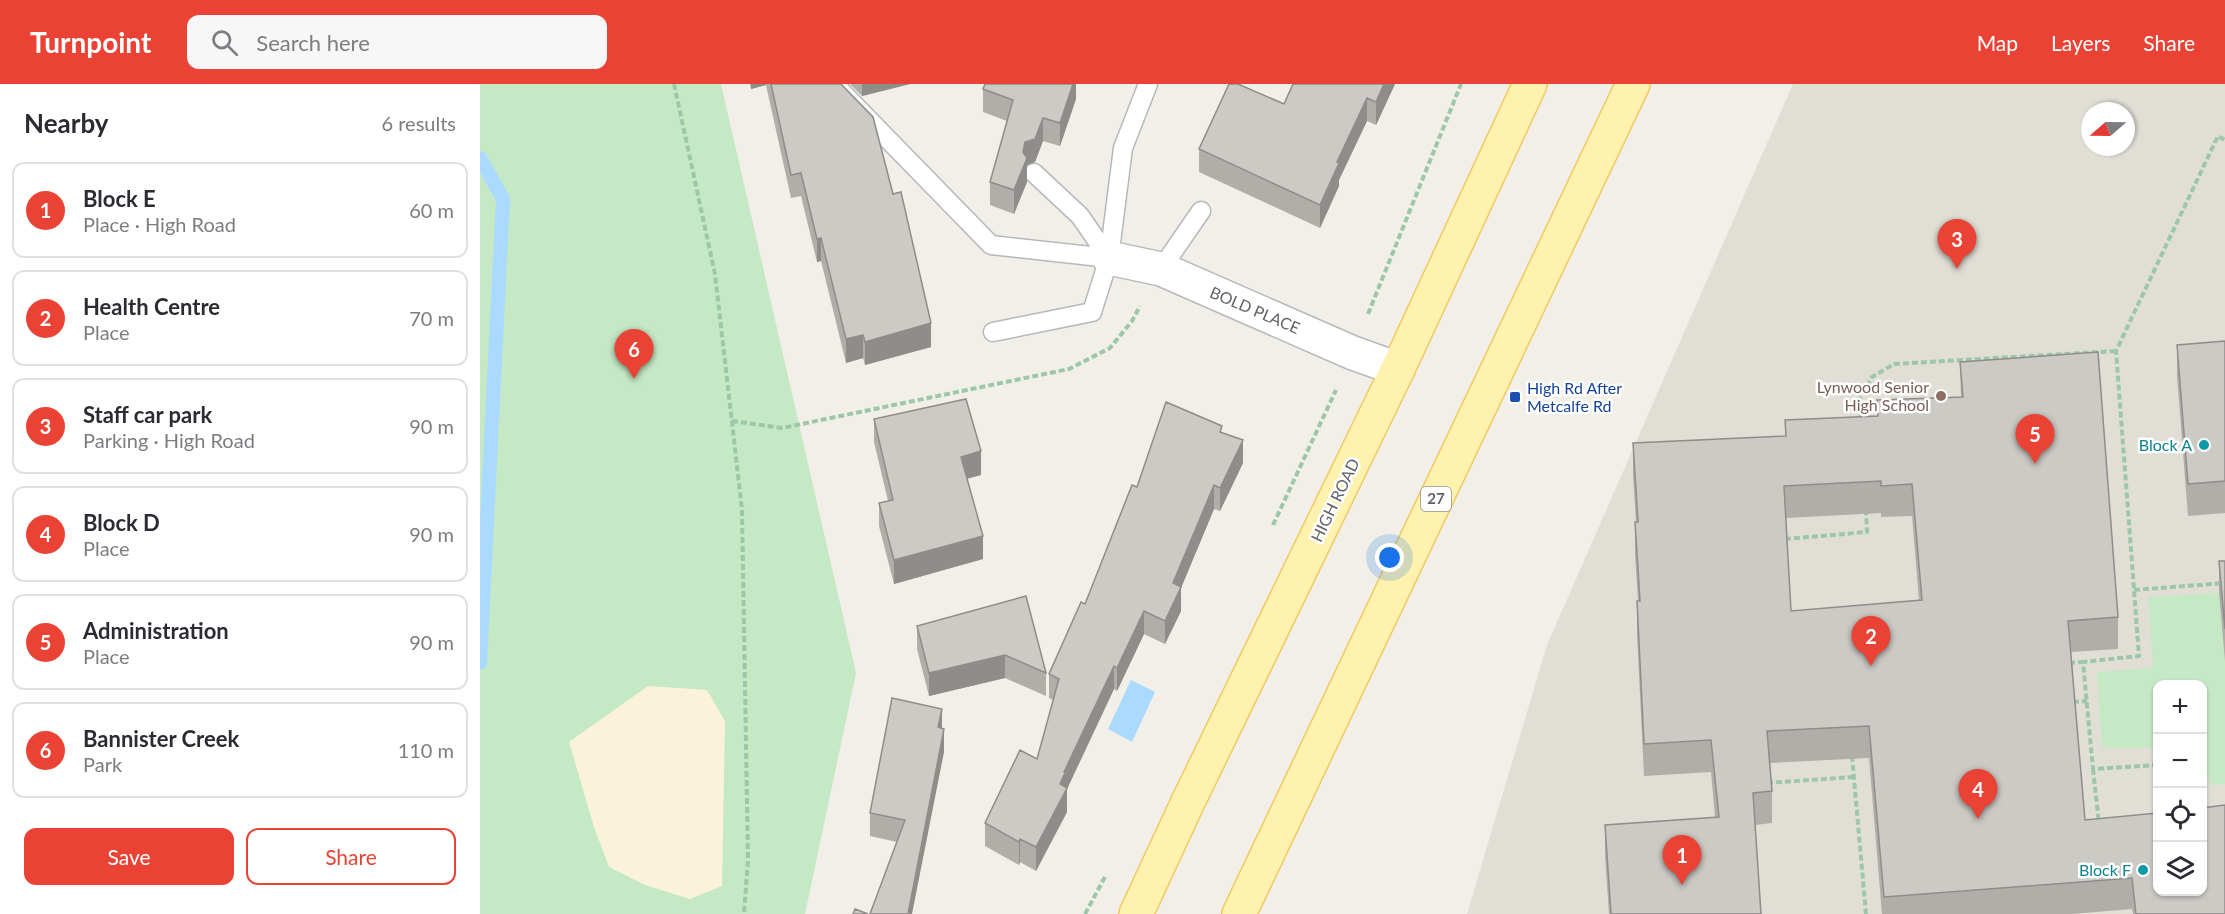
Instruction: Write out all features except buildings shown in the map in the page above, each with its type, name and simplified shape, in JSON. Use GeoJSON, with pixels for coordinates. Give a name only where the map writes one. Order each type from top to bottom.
{"type":"FeatureCollection","features":[{"type":"Feature","properties":{"kind":"main road","name":"HIGH ROAD"},"geometry":{"type":"LineString","coordinates":[[1136,914],[1398,369],[1530,84]]}},
{"type":"Feature","properties":{"kind":"main road","name":"27"},"geometry":{"type":"LineString","coordinates":[[1239,914],[1633,84]]}},
{"type":"Feature","properties":{"kind":"street","name":"BOLD PLACE"},"geometry":{"type":"LineString","coordinates":[[1109,258],[1161,269],[1353,352],[1398,369]]}},
{"type":"Feature","properties":{"kind":"lane"},"geometry":{"type":"LineString","coordinates":[[834,84],[991,245],[1109,258]]}},
{"type":"Feature","properties":{"kind":"lane"},"geometry":{"type":"LineString","coordinates":[[993,332],[1092,312],[1109,258],[1122,148],[1148,84]]}},
{"type":"Feature","properties":{"kind":"lane"},"geometry":{"type":"LineString","coordinates":[[1034,173],[1080,216],[1109,258]]}},
{"type":"Feature","properties":{"kind":"lane"},"geometry":{"type":"LineString","coordinates":[[1161,269],[1201,210]]}},
{"type":"Feature","properties":{"kind":"path"},"geometry":{"type":"LineString","coordinates":[[674,84],[715,274],[742,510],[748,860],[744,914]]}},
{"type":"Feature","properties":{"kind":"path"},"geometry":{"type":"LineString","coordinates":[[1273,526],[1353,352],[1461,84]]}},
{"type":"Feature","properties":{"kind":"path"},"geometry":{"type":"LineString","coordinates":[[2061,664],[2139,656],[2116,351],[2218,136],[2225,140]]}},
{"type":"Feature","properties":{"kind":"path"},"geometry":{"type":"LineString","coordinates":[[732,421],[782,428],[1069,369],[1110,348],[1132,321],[1161,269]]}},
{"type":"Feature","properties":{"kind":"path"},"geometry":{"type":"LineString","coordinates":[[1861,422],[1859,400],[1872,377],[1894,364],[2116,351]]}},
{"type":"Feature","properties":{"kind":"path"},"geometry":{"type":"LineString","coordinates":[[1777,540],[1867,532],[1866,510]]}},
{"type":"Feature","properties":{"kind":"path"},"geometry":{"type":"LineString","coordinates":[[2134,590],[2225,583]]}},
{"type":"Feature","properties":{"kind":"path"},"geometry":{"type":"LineString","coordinates":[[2083,662],[2099,825]]}},
{"type":"Feature","properties":{"kind":"path"},"geometry":{"type":"LineString","coordinates":[[2063,703],[2087,701]]}},
{"type":"Feature","properties":{"kind":"path"},"geometry":{"type":"LineString","coordinates":[[1851,753],[1866,914]]}},
{"type":"Feature","properties":{"kind":"path"},"geometry":{"type":"LineString","coordinates":[[2093,769],[2153,765]]}},
{"type":"Feature","properties":{"kind":"path"},"geometry":{"type":"LineString","coordinates":[[1760,784],[1853,777]]}},
{"type":"Feature","properties":{"kind":"path"},"geometry":{"type":"LineString","coordinates":[[1085,914],[1107,872]]}},
{"type":"Feature","properties":{"kind":"shaded area","name":"Lynwood Senior High School"},"geometry":{"type":"Polygon","coordinates":[[[1793,84],[2225,84],[2225,914],[1467,914],[1547,645],[1793,84]]]}},
{"type":"Feature","properties":{"kind":"green space"},"geometry":{"type":"Polygon","coordinates":[[[480,84],[721,84],[856,673],[805,914],[480,914],[480,84]]]}},
{"type":"Feature","properties":{"kind":"green space"},"geometry":{"type":"Polygon","coordinates":[[[2219,593],[2225,661],[2225,784],[2211,785],[2207,772],[2207,680],[2153,680],[2153,748],[2102,748],[2097,672],[2153,668],[2148,597],[2219,593]]]}},
{"type":"Feature","properties":{"kind":"sand"},"geometry":{"type":"Polygon","coordinates":[[[648,686],[707,690],[725,721],[722,886],[690,899],[645,885],[609,867],[594,827],[569,742],[648,686]]]}},
{"type":"Feature","properties":{"kind":"water"},"geometry":{"type":"Polygon","coordinates":[[[1131,680],[1155,692],[1132,742],[1108,729],[1131,680]]]}},
{"type":"Feature","properties":{"kind":"waterway"},"geometry":{"type":"LineString","coordinates":[[480,158],[503,199],[480,663]]}},
{"type":"Feature","properties":{"kind":"place","name":"Staff car park"},"geometry":{"type":"Point","coordinates":[1957,269]}},
{"type":"Feature","properties":{"kind":"place","name":"Bannister Creek"},"geometry":{"type":"Point","coordinates":[634,379]}},
{"type":"Feature","properties":{"kind":"place","name":"Lynwood Senior High School"},"geometry":{"type":"Point","coordinates":[1941,396]}},
{"type":"Feature","properties":{"kind":"place","name":"High Rd After Metcalfe Rd"},"geometry":{"type":"Point","coordinates":[1515,397]}},
{"type":"Feature","properties":{"kind":"place","name":"Block A"},"geometry":{"type":"Point","coordinates":[2204,445]}},
{"type":"Feature","properties":{"kind":"place","name":"Administration"},"geometry":{"type":"Point","coordinates":[2035,464]}},
{"type":"Feature","properties":{"kind":"place","name":"Health Centre"},"geometry":{"type":"Point","coordinates":[1871,666]}},
{"type":"Feature","properties":{"kind":"place","name":"Block D"},"geometry":{"type":"Point","coordinates":[1978,819]}},
{"type":"Feature","properties":{"kind":"place","name":"Block F"},"geometry":{"type":"Point","coordinates":[2143,870]}},
{"type":"Feature","properties":{"kind":"place","name":"Block E"},"geometry":{"type":"Point","coordinates":[1682,885]}}]}
